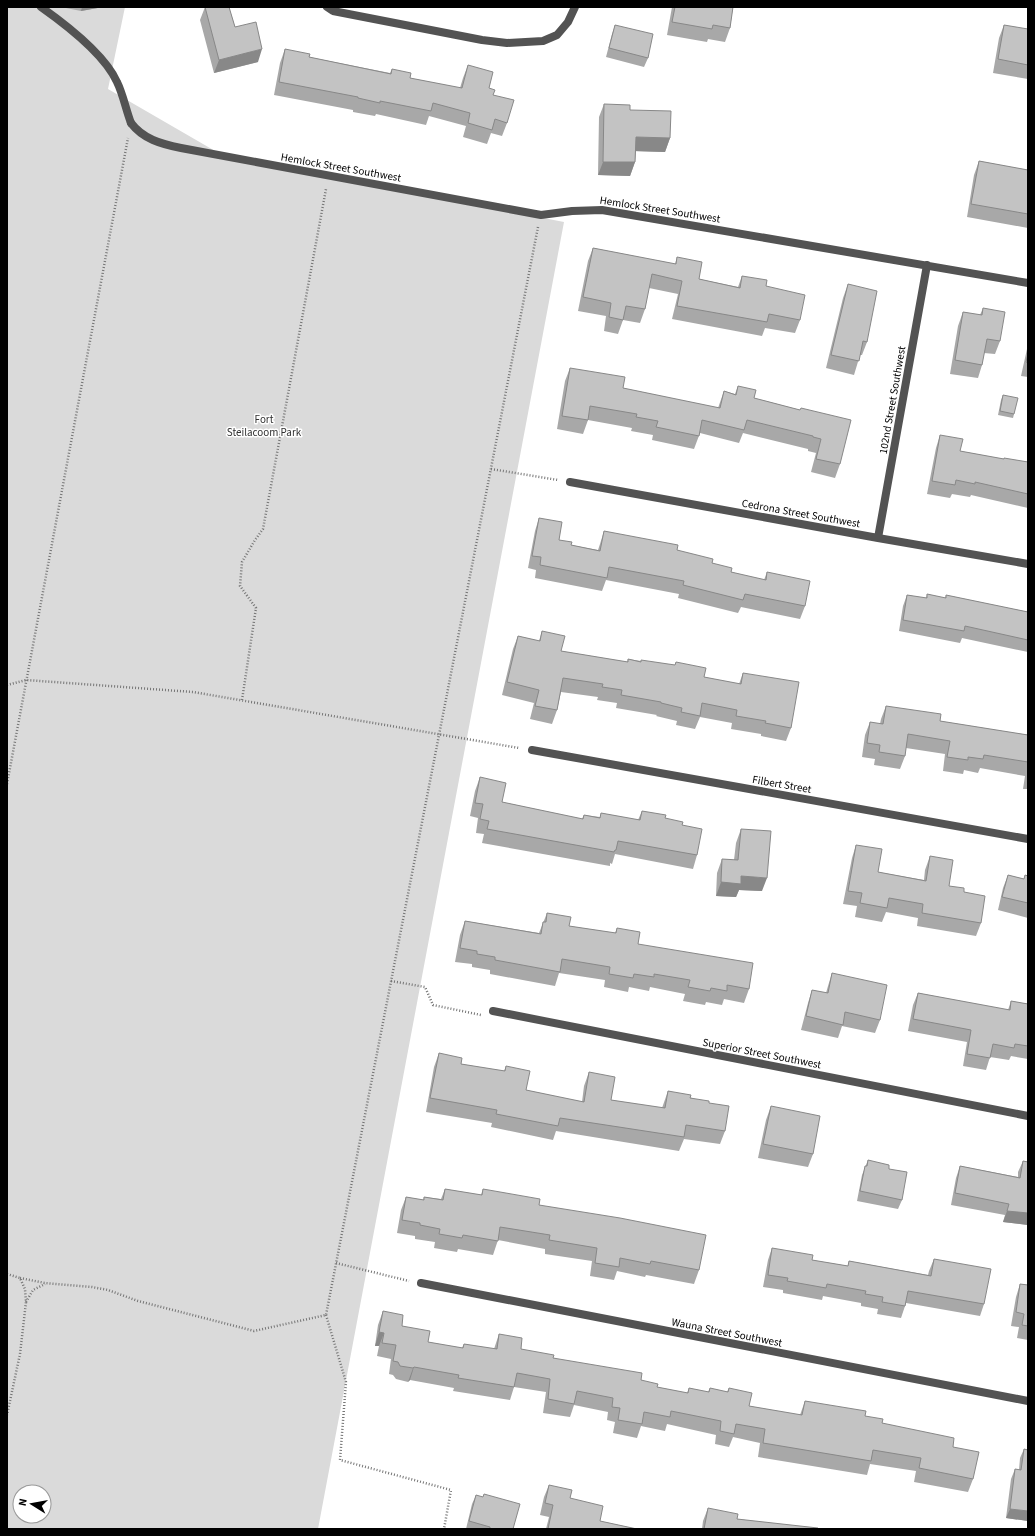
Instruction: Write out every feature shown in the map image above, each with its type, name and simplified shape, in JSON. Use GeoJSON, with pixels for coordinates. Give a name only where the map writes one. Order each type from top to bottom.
{"type":"FeatureCollection","features":[{"type":"Feature","properties":{"kind":"street"},"geometry":{"type":"LineString","coordinates":[[41,7],[67,26],[104,62],[117,82],[130,123]]}},
{"type":"Feature","properties":{"kind":"street"},"geometry":{"type":"LineString","coordinates":[[327,7],[333,11],[482,40],[507,43],[543,41],[557,35],[568,22],[575,7]]}},
{"type":"Feature","properties":{"kind":"street","name":"Hemlock Street Southwest"},"geometry":{"type":"LineString","coordinates":[[130,123],[149,139],[181,148],[540,215],[572,211],[602,210],[1028,283]]}},
{"type":"Feature","properties":{"kind":"street","name":"102nd Street Southwest"},"geometry":{"type":"LineString","coordinates":[[878,538],[927,265]]}},
{"type":"Feature","properties":{"kind":"street","name":"Cedrona Street Southwest"},"geometry":{"type":"LineString","coordinates":[[570,482],[1028,564]]}},
{"type":"Feature","properties":{"kind":"street","name":"Filbert Street"},"geometry":{"type":"LineString","coordinates":[[532,750],[1028,839]]}},
{"type":"Feature","properties":{"kind":"street","name":"Superior Street Southwest"},"geometry":{"type":"LineString","coordinates":[[493,1011],[1028,1116]]}},
{"type":"Feature","properties":{"kind":"street","name":"Wauna Street Southwest"},"geometry":{"type":"LineString","coordinates":[[421,1284],[1028,1401]]}},
{"type":"Feature","properties":{"kind":"path"},"geometry":{"type":"LineString","coordinates":[[7,784],[130,123]]}},
{"type":"Feature","properties":{"kind":"path"},"geometry":{"type":"LineString","coordinates":[[242,700],[256,608],[240,586],[242,562],[255,540],[263,530],[326,185]]}},
{"type":"Feature","properties":{"kind":"path"},"geometry":{"type":"LineString","coordinates":[[444,1529],[451,1490],[340,1460],[346,1382],[326,1315],[540,215]]}},
{"type":"Feature","properties":{"kind":"path"},"geometry":{"type":"LineString","coordinates":[[491,469],[570,482]]}},
{"type":"Feature","properties":{"kind":"path"},"geometry":{"type":"LineString","coordinates":[[7,685],[26,680],[193,692],[532,750]]}},
{"type":"Feature","properties":{"kind":"path"},"geometry":{"type":"LineString","coordinates":[[391,981],[424,987],[433,1005],[484,1016],[493,1011]]}},
{"type":"Feature","properties":{"kind":"path"},"geometry":{"type":"LineString","coordinates":[[336,1263],[421,1284]]}},
{"type":"Feature","properties":{"kind":"path"},"geometry":{"type":"LineString","coordinates":[[7,1274],[45,1283],[92,1287],[108,1290],[138,1301],[254,1331],[326,1315]]}},
{"type":"Feature","properties":{"kind":"path"},"geometry":{"type":"LineString","coordinates":[[7,1415],[20,1354],[26,1302],[25,1289],[20,1278]]}},
{"type":"Feature","properties":{"kind":"path"},"geometry":{"type":"LineString","coordinates":[[26,1302],[34,1290],[45,1283]]}},
{"type":"Feature","properties":{"kind":"green space","name":"Fort Steilacoom Park"},"geometry":{"type":"Polygon","coordinates":[[[7,7],[125,7],[108,89],[222,155],[564,222],[318,1529],[7,1529],[7,7]]]}},
{"type":"Feature","properties":{"kind":"building"},"geometry":{"type":"Polygon","coordinates":[[[205,7],[229,7],[235,27],[256,22],[262,49],[219,60],[205,7]]]}},
{"type":"Feature","properties":{"kind":"building"},"geometry":{"type":"Polygon","coordinates":[[[675,7],[733,7],[730,28],[713,25],[712,29],[672,22],[675,7]]]}},
{"type":"Feature","properties":{"kind":"building"},"geometry":{"type":"Polygon","coordinates":[[[615,25],[653,34],[648,58],[609,48],[615,25]]]}},
{"type":"Feature","properties":{"kind":"building"},"geometry":{"type":"Polygon","coordinates":[[[1004,25],[1028,29],[1028,65],[998,59],[1004,25]]]}},
{"type":"Feature","properties":{"kind":"building"},"geometry":{"type":"Polygon","coordinates":[[[285,49],[310,54],[309,57],[391,74],[392,69],[411,73],[410,78],[462,88],[468,65],[493,72],[489,88],[495,90],[493,95],[514,100],[507,123],[495,119],[492,130],[468,123],[470,113],[433,103],[431,111],[380,101],[380,103],[358,97],[279,82],[285,49]]]}},
{"type":"Feature","properties":{"kind":"building"},"geometry":{"type":"Polygon","coordinates":[[[604,104],[630,105],[630,110],[671,111],[670,138],[636,137],[635,162],[603,162],[604,104]]]}},
{"type":"Feature","properties":{"kind":"building"},"geometry":{"type":"Polygon","coordinates":[[[979,161],[1028,170],[1028,214],[971,204],[979,161]]]}},
{"type":"Feature","properties":{"kind":"building"},"geometry":{"type":"Polygon","coordinates":[[[593,248],[676,264],[677,257],[702,262],[699,279],[740,288],[742,276],[767,280],[766,286],[805,295],[800,320],[769,314],[767,322],[677,306],[682,281],[652,274],[645,309],[626,306],[623,320],[609,317],[611,303],[583,297],[593,248]]]}},
{"type":"Feature","properties":{"kind":"building"},"geometry":{"type":"Polygon","coordinates":[[[848,284],[877,291],[867,342],[863,341],[859,361],[831,355],[848,284]]]}},
{"type":"Feature","properties":{"kind":"building"},"geometry":{"type":"Polygon","coordinates":[[[983,308],[1005,312],[1000,341],[987,339],[982,365],[955,360],[963,312],[982,315],[983,308]]]}},
{"type":"Feature","properties":{"kind":"building"},"geometry":{"type":"Polygon","coordinates":[[[570,368],[625,377],[623,388],[720,408],[724,391],[736,395],[738,386],[756,390],[754,398],[800,410],[801,408],[851,420],[840,464],[816,459],[821,439],[747,420],[744,430],[702,420],[699,436],[656,427],[658,421],[636,417],[637,414],[590,406],[588,420],[562,416],[570,368]]]}},
{"type":"Feature","properties":{"kind":"building"},"geometry":{"type":"Polygon","coordinates":[[[1003,395],[1018,398],[1014,414],[1000,411],[1003,395]]]}},
{"type":"Feature","properties":{"kind":"building"},"geometry":{"type":"Polygon","coordinates":[[[940,435],[963,439],[960,451],[1028,462],[1028,494],[975,482],[975,484],[956,480],[955,485],[932,481],[940,435]]]}},
{"type":"Feature","properties":{"kind":"building"},"geometry":{"type":"Polygon","coordinates":[[[539,518],[562,522],[559,540],[572,542],[571,545],[600,551],[604,531],[678,545],[677,550],[713,559],[712,563],[732,568],[731,572],[766,580],[767,572],[810,581],[805,606],[745,594],[743,600],[683,585],[684,581],[609,567],[607,578],[540,565],[541,557],[532,556],[539,518]]]}},
{"type":"Feature","properties":{"kind":"building"},"geometry":{"type":"Polygon","coordinates":[[[927,594],[946,598],[946,595],[1028,612],[1028,640],[965,626],[964,631],[903,620],[907,595],[927,598],[927,594]]]}},
{"type":"Feature","properties":{"kind":"building"},"geometry":{"type":"Polygon","coordinates":[[[542,631],[565,636],[561,651],[628,662],[628,659],[641,662],[641,660],[675,665],[676,662],[706,668],[704,677],[741,684],[743,673],[799,682],[791,728],[765,723],[766,721],[736,716],[737,710],[702,703],[700,716],[681,712],[682,708],[661,702],[621,695],[622,690],[602,687],[603,684],[563,678],[557,710],[535,706],[539,690],[507,682],[518,636],[540,641],[542,631]]]}},
{"type":"Feature","properties":{"kind":"building"},"geometry":{"type":"Polygon","coordinates":[[[886,706],[941,714],[940,721],[1028,735],[1028,762],[984,755],[983,759],[968,757],[968,760],[947,757],[950,741],[908,734],[905,756],[879,752],[880,745],[867,743],[870,722],[883,724],[886,706]]]}},
{"type":"Feature","properties":{"kind":"building"},"geometry":{"type":"Polygon","coordinates":[[[480,777],[506,783],[502,802],[583,819],[584,815],[600,818],[601,813],[640,820],[642,811],[666,815],[665,818],[683,822],[682,825],[702,829],[697,855],[618,841],[614,852],[487,829],[489,821],[480,819],[483,804],[475,803],[480,777]]]}},
{"type":"Feature","properties":{"kind":"building"},"geometry":{"type":"Polygon","coordinates":[[[741,829],[771,831],[767,878],[741,876],[741,884],[721,882],[722,859],[738,860],[741,829]]]}},
{"type":"Feature","properties":{"kind":"building"},"geometry":{"type":"Polygon","coordinates":[[[856,845],[882,849],[878,872],[926,881],[930,856],[953,860],[949,886],[964,888],[964,892],[985,896],[981,923],[922,913],[923,904],[889,898],[887,908],[860,903],[862,893],[848,891],[856,845]]]}},
{"type":"Feature","properties":{"kind":"building"},"geometry":{"type":"Polygon","coordinates":[[[1008,875],[1024,879],[1025,875],[1028,876],[1028,903],[1002,897],[1008,875]]]}},
{"type":"Feature","properties":{"kind":"building"},"geometry":{"type":"Polygon","coordinates":[[[547,913],[571,917],[569,926],[616,933],[617,928],[640,932],[638,944],[753,963],[749,989],[727,985],[727,991],[711,988],[710,991],[688,987],[690,980],[654,974],[654,977],[634,974],[633,978],[609,974],[610,967],[562,959],[560,972],[495,960],[495,957],[477,954],[477,951],[460,948],[465,921],[541,934],[543,922],[546,922],[547,913]]]}},
{"type":"Feature","properties":{"kind":"building"},"geometry":{"type":"Polygon","coordinates":[[[832,973],[887,985],[880,1020],[845,1012],[843,1025],[806,1016],[812,990],[828,993],[832,973]]]}},
{"type":"Feature","properties":{"kind":"building"},"geometry":{"type":"Polygon","coordinates":[[[918,993],[1010,1010],[1011,1001],[1028,1004],[1028,1046],[1015,1044],[1014,1048],[993,1044],[990,1058],[967,1054],[971,1030],[913,1019],[918,993]]]}},
{"type":"Feature","properties":{"kind":"building"},"geometry":{"type":"Polygon","coordinates":[[[439,1053],[462,1058],[461,1064],[505,1071],[506,1066],[530,1071],[526,1090],[584,1102],[589,1072],[615,1077],[611,1100],[665,1108],[668,1091],[691,1095],[690,1098],[729,1106],[725,1131],[686,1125],[684,1137],[560,1118],[558,1126],[496,1114],[497,1110],[430,1098],[439,1053]]]}},
{"type":"Feature","properties":{"kind":"building"},"geometry":{"type":"Polygon","coordinates":[[[771,1106],[820,1116],[813,1154],[763,1144],[771,1106]]]}},
{"type":"Feature","properties":{"kind":"building"},"geometry":{"type":"Polygon","coordinates":[[[868,1160],[889,1165],[889,1169],[907,1172],[902,1200],[860,1191],[865,1166],[867,1166],[868,1160]]]}},
{"type":"Feature","properties":{"kind":"building"},"geometry":{"type":"Polygon","coordinates":[[[1023,1161],[1028,1162],[1028,1213],[1007,1211],[1009,1204],[955,1193],[960,1166],[1020,1178],[1023,1161]]]}},
{"type":"Feature","properties":{"kind":"building"},"geometry":{"type":"Polygon","coordinates":[[[445,1189],[482,1195],[483,1189],[540,1199],[539,1205],[620,1218],[706,1235],[699,1270],[651,1261],[650,1264],[620,1258],[619,1267],[595,1263],[597,1248],[549,1240],[550,1235],[500,1227],[498,1241],[463,1235],[462,1238],[439,1234],[440,1229],[420,1225],[420,1223],[402,1220],[406,1197],[424,1200],[424,1197],[443,1200],[445,1189]]]}},
{"type":"Feature","properties":{"kind":"building"},"geometry":{"type":"Polygon","coordinates":[[[772,1248],[813,1255],[812,1260],[848,1266],[849,1261],[931,1276],[934,1259],[991,1269],[984,1304],[908,1291],[905,1306],[882,1302],[883,1297],[865,1294],[866,1291],[827,1284],[826,1288],[787,1281],[788,1278],[768,1275],[772,1248]]]}},
{"type":"Feature","properties":{"kind":"building"},"geometry":{"type":"Polygon","coordinates":[[[1020,1284],[1028,1285],[1028,1326],[1022,1325],[1024,1314],[1016,1312],[1020,1284]]]}},
{"type":"Feature","properties":{"kind":"building"},"geometry":{"type":"Polygon","coordinates":[[[383,1311],[403,1315],[402,1326],[430,1331],[428,1342],[463,1348],[464,1344],[497,1349],[499,1334],[522,1338],[521,1349],[554,1355],[553,1358],[642,1373],[641,1380],[658,1384],[657,1387],[688,1393],[689,1388],[709,1392],[710,1388],[728,1392],[729,1388],[752,1393],[749,1406],[802,1415],[805,1401],[866,1411],[865,1416],[883,1419],[882,1423],[954,1438],[953,1447],[979,1452],[973,1479],[919,1468],[921,1458],[873,1450],[871,1461],[763,1443],[765,1429],[736,1424],[734,1434],[720,1431],[721,1421],[671,1411],[670,1417],[644,1412],[642,1424],[618,1420],[620,1408],[612,1407],[613,1398],[577,1391],[574,1404],[548,1399],[550,1379],[517,1373],[514,1387],[458,1378],[459,1375],[400,1366],[398,1362],[393,1361],[396,1345],[382,1343],[384,1333],[379,1332],[383,1311]]]}},
{"type":"Feature","properties":{"kind":"building"},"geometry":{"type":"Polygon","coordinates":[[[1024,1449],[1028,1450],[1028,1511],[1010,1509],[1015,1469],[1021,1470],[1024,1449]]]}},
{"type":"Feature","properties":{"kind":"building"},"geometry":{"type":"Polygon","coordinates":[[[549,1485],[572,1490],[570,1498],[603,1506],[600,1521],[637,1529],[548,1529],[553,1505],[545,1503],[549,1485]]]}},
{"type":"Feature","properties":{"kind":"building"},"geometry":{"type":"Polygon","coordinates":[[[484,1494],[520,1504],[513,1529],[490,1529],[490,1527],[469,1521],[476,1495],[483,1497],[484,1494]]]}},
{"type":"Feature","properties":{"kind":"building"},"geometry":{"type":"Polygon","coordinates":[[[708,1508],[738,1514],[737,1519],[818,1529],[704,1529],[708,1508]]]}}]}
